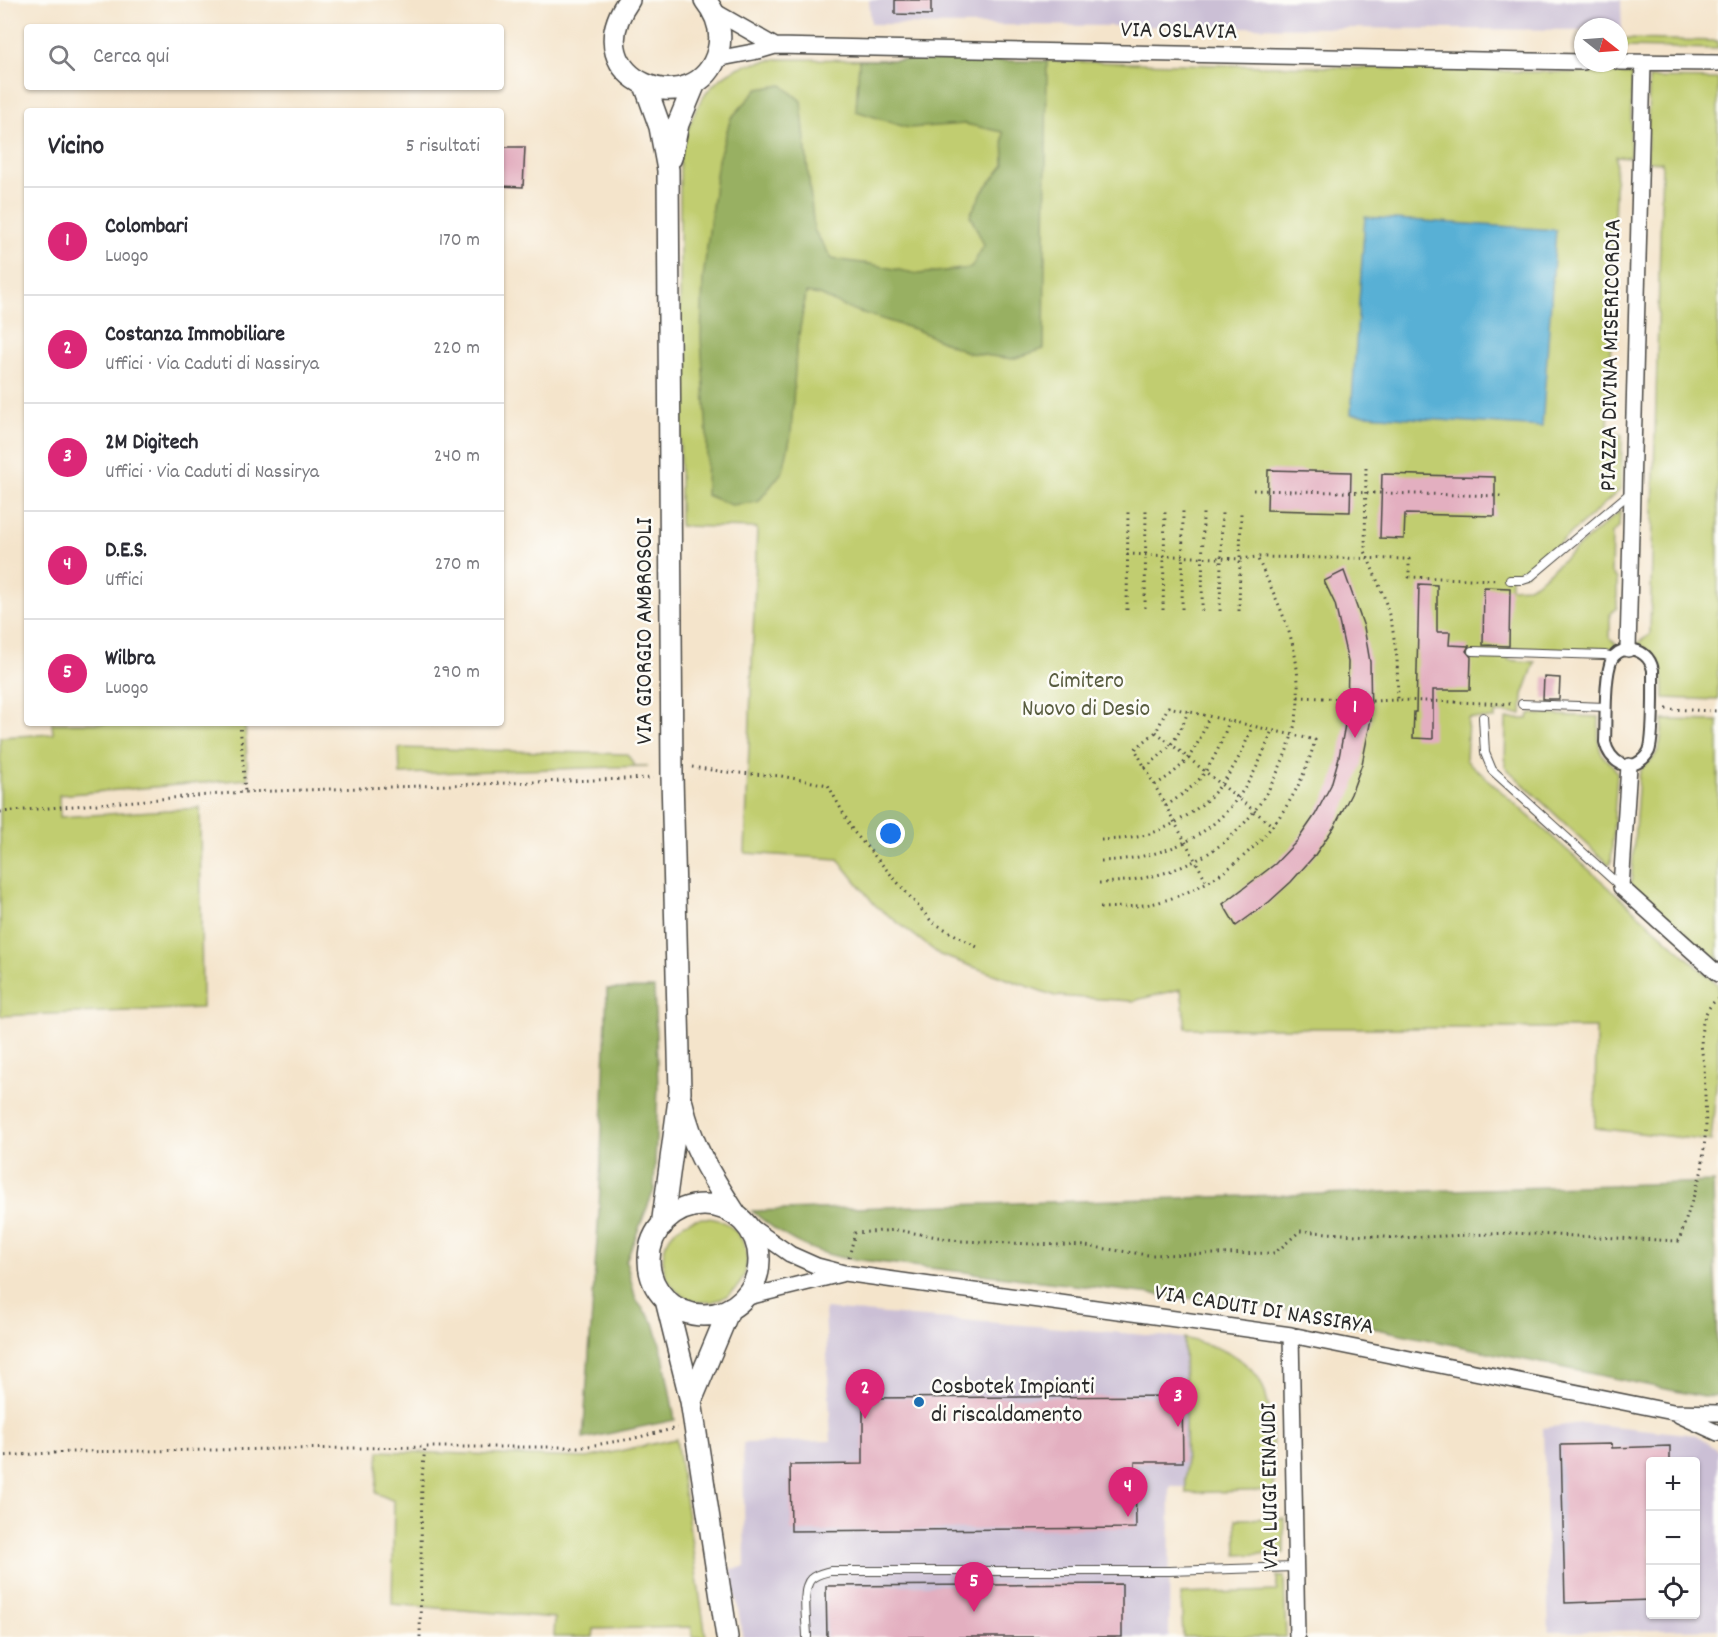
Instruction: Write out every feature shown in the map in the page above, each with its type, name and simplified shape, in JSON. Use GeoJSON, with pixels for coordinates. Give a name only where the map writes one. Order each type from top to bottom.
{"type":"FeatureCollection","features":[{"type":"Feature","properties":{"kind":"main road"},"geometry":{"type":"LineString","coordinates":[[629,0],[620,13],[615,30],[615,46],[621,63],[631,76],[645,86],[670,90],[695,82],[707,72],[716,59],[720,43],[719,27],[710,6]]}},
{"type":"Feature","properties":{"kind":"main road","name":"VIA GIORGIO AMBROSOLI"},"geometry":{"type":"LineString","coordinates":[[668,170],[678,124],[695,82]]}},
{"type":"Feature","properties":{"kind":"main road","name":"VIA GIORGIO AMBROSOLI"},"geometry":{"type":"LineString","coordinates":[[645,86],[660,127],[668,170],[672,770],[680,1092],[662,1226]]}},
{"type":"Feature","properties":{"kind":"main road","name":"VIA GIORGIO AMBROSOLI"},"geometry":{"type":"LineString","coordinates":[[680,1092],[686,1121],[701,1160],[740,1219]]}},
{"type":"Feature","properties":{"kind":"main road"},"geometry":{"type":"LineString","coordinates":[[690,1401],[736,1304],[754,1285],[759,1269],[759,1252],[754,1236],[740,1219],[717,1207],[697,1206],[678,1212],[662,1226],[654,1240],[650,1264],[657,1287],[666,1300],[680,1310],[696,1315],[713,1315],[736,1304]]}},
{"type":"Feature","properties":{"kind":"main road"},"geometry":{"type":"LineString","coordinates":[[666,1300],[690,1401],[727,1637]]}},
{"type":"Feature","properties":{"kind":"street","name":"VIA OSLAVIA"},"geometry":{"type":"LineString","coordinates":[[710,6],[775,46]]}},
{"type":"Feature","properties":{"kind":"street","name":"VIA OSLAVIA"},"geometry":{"type":"LineString","coordinates":[[716,59],[775,46],[1574,62]]}},
{"type":"Feature","properties":{"kind":"street"},"geometry":{"type":"LineString","coordinates":[[1628,63],[1718,63]]}},
{"type":"Feature","properties":{"kind":"street","name":"PIAZZA DIVINA MISERICORDIA"},"geometry":{"type":"LineString","coordinates":[[1628,649],[1642,63]]}},
{"type":"Feature","properties":{"kind":"street"},"geometry":{"type":"LineString","coordinates":[[1628,649],[1642,653],[1651,663],[1653,670],[1649,751],[1640,762],[1629,766],[1622,765],[1612,758],[1606,749],[1605,742],[1608,670],[1613,657],[1628,649]]}},
{"type":"Feature","properties":{"kind":"street"},"geometry":{"type":"LineString","coordinates":[[1629,766],[1621,887],[1718,974]]}},
{"type":"Feature","properties":{"kind":"street","name":"VIA CADUTI DI NASSIRYA"},"geometry":{"type":"LineString","coordinates":[[740,1219],[790,1254],[817,1266],[844,1274],[1291,1335],[1673,1412],[1718,1413]]}},
{"type":"Feature","properties":{"kind":"street","name":"VIA CADUTI DI NASSIRYA"},"geometry":{"type":"LineString","coordinates":[[736,1304],[844,1274]]}},
{"type":"Feature","properties":{"kind":"street","name":"VIA LUIGI EINAUDI"},"geometry":{"type":"LineString","coordinates":[[1291,1335],[1297,1637]]}},
{"type":"Feature","properties":{"kind":"street","name":"VIA CADUTI DI NASSIRYA"},"geometry":{"type":"LineString","coordinates":[[1673,1412],[1718,1433]]}},
{"type":"Feature","properties":{"kind":"lane"},"geometry":{"type":"LineString","coordinates":[[1510,580],[1529,578],[1631,492]]}},
{"type":"Feature","properties":{"kind":"lane"},"geometry":{"type":"LineString","coordinates":[[1472,651],[1613,657]]}},
{"type":"Feature","properties":{"kind":"lane"},"geometry":{"type":"LineString","coordinates":[[1522,705],[1606,707]]}},
{"type":"Feature","properties":{"kind":"lane"},"geometry":{"type":"LineString","coordinates":[[1484,717],[1485,753],[1492,770],[1621,887]]}},
{"type":"Feature","properties":{"kind":"lane"},"geometry":{"type":"LineString","coordinates":[[807,1637],[805,1587],[810,1579],[830,1571],[1169,1571],[1294,1567]]}},
{"type":"Feature","properties":{"kind":"path"},"geometry":{"type":"LineString","coordinates":[[1366,468],[1366,559],[1384,597],[1392,625],[1397,658],[1398,700]]}},
{"type":"Feature","properties":{"kind":"path"},"geometry":{"type":"LineString","coordinates":[[1253,490],[1503,496]]}},
{"type":"Feature","properties":{"kind":"path"},"geometry":{"type":"LineString","coordinates":[[1145,608],[1146,509]]}},
{"type":"Feature","properties":{"kind":"path"},"geometry":{"type":"LineString","coordinates":[[1163,610],[1165,510]]}},
{"type":"Feature","properties":{"kind":"path"},"geometry":{"type":"LineString","coordinates":[[1182,609],[1183,510]]}},
{"type":"Feature","properties":{"kind":"path"},"geometry":{"type":"LineString","coordinates":[[1127,610],[1128,511]]}},
{"type":"Feature","properties":{"kind":"path"},"geometry":{"type":"LineString","coordinates":[[1202,611],[1203,512]]}},
{"type":"Feature","properties":{"kind":"path"},"geometry":{"type":"LineString","coordinates":[[1220,611],[1222,512]]}},
{"type":"Feature","properties":{"kind":"path"},"geometry":{"type":"LineString","coordinates":[[1239,611],[1241,512]]}},
{"type":"Feature","properties":{"kind":"path"},"geometry":{"type":"LineString","coordinates":[[1127,554],[1240,559],[1257,557],[1408,559],[1409,577],[1510,580]]}},
{"type":"Feature","properties":{"kind":"path"},"geometry":{"type":"LineString","coordinates":[[1099,883],[1160,875],[1196,861],[1230,838],[1255,812],[1271,785],[1293,735],[1298,697],[1296,667],[1289,630],[1257,557]]}},
{"type":"Feature","properties":{"kind":"path"},"geometry":{"type":"LineString","coordinates":[[1298,697],[1348,699]]}},
{"type":"Feature","properties":{"kind":"path"},"geometry":{"type":"LineString","coordinates":[[1372,701],[1522,705]]}},
{"type":"Feature","properties":{"kind":"path"},"geometry":{"type":"LineString","coordinates":[[1100,908],[1131,907],[1158,902],[1188,892],[1207,882],[1236,862],[1257,844],[1288,805],[1300,783],[1315,740],[1168,706],[1164,720],[1156,732],[1135,749],[1207,882]]}},
{"type":"Feature","properties":{"kind":"path"},"geometry":{"type":"LineString","coordinates":[[1652,708],[1718,711]]}},
{"type":"Feature","properties":{"kind":"path"},"geometry":{"type":"LineString","coordinates":[[1145,768],[1172,746],[1188,711]]}},
{"type":"Feature","properties":{"kind":"path"},"geometry":{"type":"LineString","coordinates":[[1155,785],[1178,770],[1188,759],[1198,745],[1209,716]]}},
{"type":"Feature","properties":{"kind":"path"},"geometry":{"type":"LineString","coordinates":[[1166,806],[1196,783],[1204,773],[1230,721]]}},
{"type":"Feature","properties":{"kind":"path"},"geometry":{"type":"LineString","coordinates":[[240,726],[245,792]]}},
{"type":"Feature","properties":{"kind":"path"},"geometry":{"type":"LineString","coordinates":[[1101,840],[1150,834],[1175,823],[1196,809],[1225,782],[1252,726]]}},
{"type":"Feature","properties":{"kind":"path"},"geometry":{"type":"LineString","coordinates":[[1101,861],[1131,860],[1167,851],[1185,843],[1222,815],[1238,798],[1257,767],[1272,730]]}},
{"type":"Feature","properties":{"kind":"path"},"geometry":{"type":"LineString","coordinates":[[1156,732],[1204,773],[1273,826]]}},
{"type":"Feature","properties":{"kind":"path"},"geometry":{"type":"LineString","coordinates":[[0,812],[245,792],[672,770],[781,776],[828,785],[853,831],[932,922],[977,947]]}},
{"type":"Feature","properties":{"kind":"path"},"geometry":{"type":"LineString","coordinates":[[844,1274],[855,1233],[897,1230],[960,1241],[1086,1246],[1148,1255],[1275,1253],[1300,1231],[1398,1238],[1512,1233],[1679,1241],[1702,1170],[1706,1127],[1702,1055],[1703,1025],[1707,1008],[1718,999]]}},
{"type":"Feature","properties":{"kind":"path"},"geometry":{"type":"LineString","coordinates":[[0,1456],[70,1452],[583,1447],[631,1439],[693,1424]]}},
{"type":"Feature","properties":{"kind":"path"},"geometry":{"type":"LineString","coordinates":[[420,1637],[422,1477],[425,1447]]}},
{"type":"Feature","properties":{"kind":"shaded area"},"geometry":{"type":"Polygon","coordinates":[[[869,0],[1621,0],[1622,18],[1574,18],[1574,30],[871,24],[869,0]]]}},
{"type":"Feature","properties":{"kind":"shaded area"},"geometry":{"type":"Polygon","coordinates":[[[825,1309],[1184,1338],[1186,1487],[1170,1487],[1169,1637],[743,1637],[731,1569],[745,1567],[743,1443],[831,1441],[825,1309]]]}},
{"type":"Feature","properties":{"kind":"shaded area"},"geometry":{"type":"Polygon","coordinates":[[[1583,1423],[1697,1435],[1718,1451],[1718,1629],[1549,1632],[1543,1428],[1583,1423]]]}},
{"type":"Feature","properties":{"kind":"green space"},"geometry":{"type":"Polygon","coordinates":[[[1628,39],[1718,41],[1718,49],[1628,47],[1628,39]]]}},
{"type":"Feature","properties":{"kind":"green space","name":"Cimitero Nuovo di Desio"},"geometry":{"type":"Polygon","coordinates":[[[776,59],[1047,61],[1632,74],[1630,157],[1616,156],[1608,433],[1622,435],[1621,489],[1525,574],[1511,574],[1511,588],[1528,587],[1536,583],[1620,511],[1619,527],[1612,533],[1611,573],[1617,579],[1617,608],[1610,614],[1610,638],[1616,644],[1614,652],[1509,648],[1508,660],[1535,662],[1523,695],[1522,714],[1495,713],[1495,719],[1468,718],[1466,760],[1718,985],[1718,1065],[1711,1141],[1595,1128],[1596,1028],[1186,1028],[1181,989],[1132,1001],[1055,996],[940,955],[875,905],[838,859],[745,853],[757,528],[680,526],[680,157],[699,104],[715,83],[740,67],[776,59]]]}},
{"type":"Feature","properties":{"kind":"green space"},"geometry":{"type":"Polygon","coordinates":[[[859,60],[1047,61],[1044,349],[1012,359],[969,353],[917,330],[847,308],[820,295],[806,293],[796,352],[791,435],[783,471],[758,502],[731,505],[706,495],[707,437],[701,338],[703,279],[718,160],[731,118],[758,89],[782,85],[801,101],[814,230],[832,259],[918,274],[971,268],[984,245],[970,215],[983,191],[1004,165],[1003,132],[965,124],[908,128],[856,111],[859,60]]]}},
{"type":"Feature","properties":{"kind":"green space"},"geometry":{"type":"Polygon","coordinates":[[[1649,78],[1718,79],[1718,700],[1664,698],[1661,666],[1653,653],[1637,644],[1650,634],[1662,162],[1647,161],[1649,78]]]}},
{"type":"Feature","properties":{"kind":"green space"},"geometry":{"type":"Polygon","coordinates":[[[1529,714],[1599,717],[1598,738],[1601,753],[1617,773],[1611,863],[1608,864],[1505,767],[1506,719],[1528,719],[1529,714]]]}},
{"type":"Feature","properties":{"kind":"green space"},"geometry":{"type":"Polygon","coordinates":[[[1663,720],[1718,721],[1718,961],[1631,884],[1639,776],[1643,766],[1657,752],[1663,720]]]}},
{"type":"Feature","properties":{"kind":"green space"},"geometry":{"type":"Polygon","coordinates":[[[52,726],[245,726],[248,779],[59,795],[60,817],[200,808],[202,1008],[0,1016],[0,737],[53,734],[52,726]]]}},
{"type":"Feature","properties":{"kind":"green space"},"geometry":{"type":"Polygon","coordinates":[[[399,748],[627,754],[635,766],[648,766],[400,774],[399,748]]]}},
{"type":"Feature","properties":{"kind":"green space"},"geometry":{"type":"Polygon","coordinates":[[[654,988],[658,1086],[654,1190],[626,1261],[636,1300],[654,1323],[663,1355],[675,1420],[583,1439],[599,1212],[607,989],[654,988]]]}},
{"type":"Feature","properties":{"kind":"green space"},"geometry":{"type":"Polygon","coordinates":[[[1713,1182],[1718,1395],[1704,1397],[1281,1309],[843,1258],[817,1251],[794,1241],[752,1211],[1713,1182]]]}},
{"type":"Feature","properties":{"kind":"green space"},"geometry":{"type":"Polygon","coordinates":[[[705,1218],[721,1221],[735,1230],[744,1244],[747,1260],[744,1276],[735,1290],[721,1299],[705,1302],[689,1299],[675,1290],[666,1276],[663,1260],[666,1244],[675,1230],[689,1221],[705,1218]]]}},
{"type":"Feature","properties":{"kind":"green space"},"geometry":{"type":"Polygon","coordinates":[[[1184,1338],[1234,1356],[1257,1376],[1263,1387],[1270,1415],[1274,1490],[1186,1493],[1184,1338]]]}},
{"type":"Feature","properties":{"kind":"green space"},"geometry":{"type":"Polygon","coordinates":[[[676,1439],[706,1637],[693,1637],[691,1627],[594,1629],[593,1637],[554,1637],[555,1618],[392,1604],[394,1501],[376,1493],[379,1451],[587,1458],[676,1439]]]}},
{"type":"Feature","properties":{"kind":"green space"},"geometry":{"type":"Polygon","coordinates":[[[1284,1518],[1284,1553],[1237,1555],[1236,1519],[1284,1518]]]}},
{"type":"Feature","properties":{"kind":"green space"},"geometry":{"type":"Polygon","coordinates":[[[1277,1576],[1284,1576],[1286,1637],[1183,1637],[1181,1594],[1277,1591],[1277,1576]]]}},
{"type":"Feature","properties":{"kind":"water"},"geometry":{"type":"Polygon","coordinates":[[[1365,217],[1556,230],[1542,427],[1351,414],[1365,217]]]}},
{"type":"Feature","properties":{"kind":"building"},"geometry":{"type":"Polygon","coordinates":[[[895,0],[931,0],[931,15],[895,14],[895,0]]]}},
{"type":"Feature","properties":{"kind":"building"},"geometry":{"type":"Polygon","coordinates":[[[504,147],[525,147],[523,187],[504,186],[504,147]]]}},
{"type":"Feature","properties":{"kind":"building"},"geometry":{"type":"Polygon","coordinates":[[[1268,470],[1351,472],[1350,512],[1267,510],[1268,470]]]}},
{"type":"Feature","properties":{"kind":"building"},"geometry":{"type":"Polygon","coordinates":[[[1382,474],[1495,477],[1495,516],[1405,514],[1404,539],[1380,538],[1382,474]]]}},
{"type":"Feature","properties":{"kind":"building"},"geometry":{"type":"Polygon","coordinates":[[[1344,571],[1364,627],[1370,662],[1371,719],[1362,764],[1351,794],[1334,827],[1315,855],[1269,902],[1236,926],[1223,904],[1275,864],[1297,841],[1315,815],[1331,785],[1347,714],[1348,662],[1335,604],[1324,581],[1344,571]]]}},
{"type":"Feature","properties":{"kind":"building"},"geometry":{"type":"Polygon","coordinates":[[[1419,584],[1437,585],[1437,632],[1450,632],[1449,645],[1469,646],[1466,651],[1471,657],[1470,690],[1433,690],[1433,739],[1413,738],[1414,712],[1416,712],[1419,584]]]}},
{"type":"Feature","properties":{"kind":"building"},"geometry":{"type":"Polygon","coordinates":[[[1484,587],[1510,588],[1509,646],[1483,645],[1484,587]]]}},
{"type":"Feature","properties":{"kind":"building"},"geometry":{"type":"Polygon","coordinates":[[[1544,677],[1560,678],[1559,699],[1543,699],[1544,677]]]}},
{"type":"Feature","properties":{"kind":"building"},"geometry":{"type":"Polygon","coordinates":[[[1182,1396],[1183,1462],[1135,1462],[1136,1528],[791,1531],[790,1465],[863,1464],[863,1398],[1182,1396]]]}},
{"type":"Feature","properties":{"kind":"building"},"geometry":{"type":"Polygon","coordinates":[[[1612,1444],[1612,1448],[1670,1446],[1670,1457],[1646,1457],[1646,1600],[1565,1603],[1561,1445],[1612,1444]]]}},
{"type":"Feature","properties":{"kind":"building"},"geometry":{"type":"Polygon","coordinates":[[[1122,1584],[1122,1637],[827,1637],[826,1586],[1122,1584]]]}},
{"type":"Feature","properties":{"kind":"place","name":"Colombari"},"geometry":{"type":"Point","coordinates":[1355,738]}},
{"type":"Feature","properties":{"kind":"place","name":"Cosbotek Impianti di riscaldamento"},"geometry":{"type":"Point","coordinates":[919,1402]}},
{"type":"Feature","properties":{"kind":"place","name":"Costanza Immobiliare"},"geometry":{"type":"Point","coordinates":[865,1419]}},
{"type":"Feature","properties":{"kind":"place","name":"2M Digitech"},"geometry":{"type":"Point","coordinates":[1178,1427]}},
{"type":"Feature","properties":{"kind":"place","name":"D.E.S."},"geometry":{"type":"Point","coordinates":[1128,1517]}},
{"type":"Feature","properties":{"kind":"place","name":"Wilbra"},"geometry":{"type":"Point","coordinates":[974,1612]}}]}
